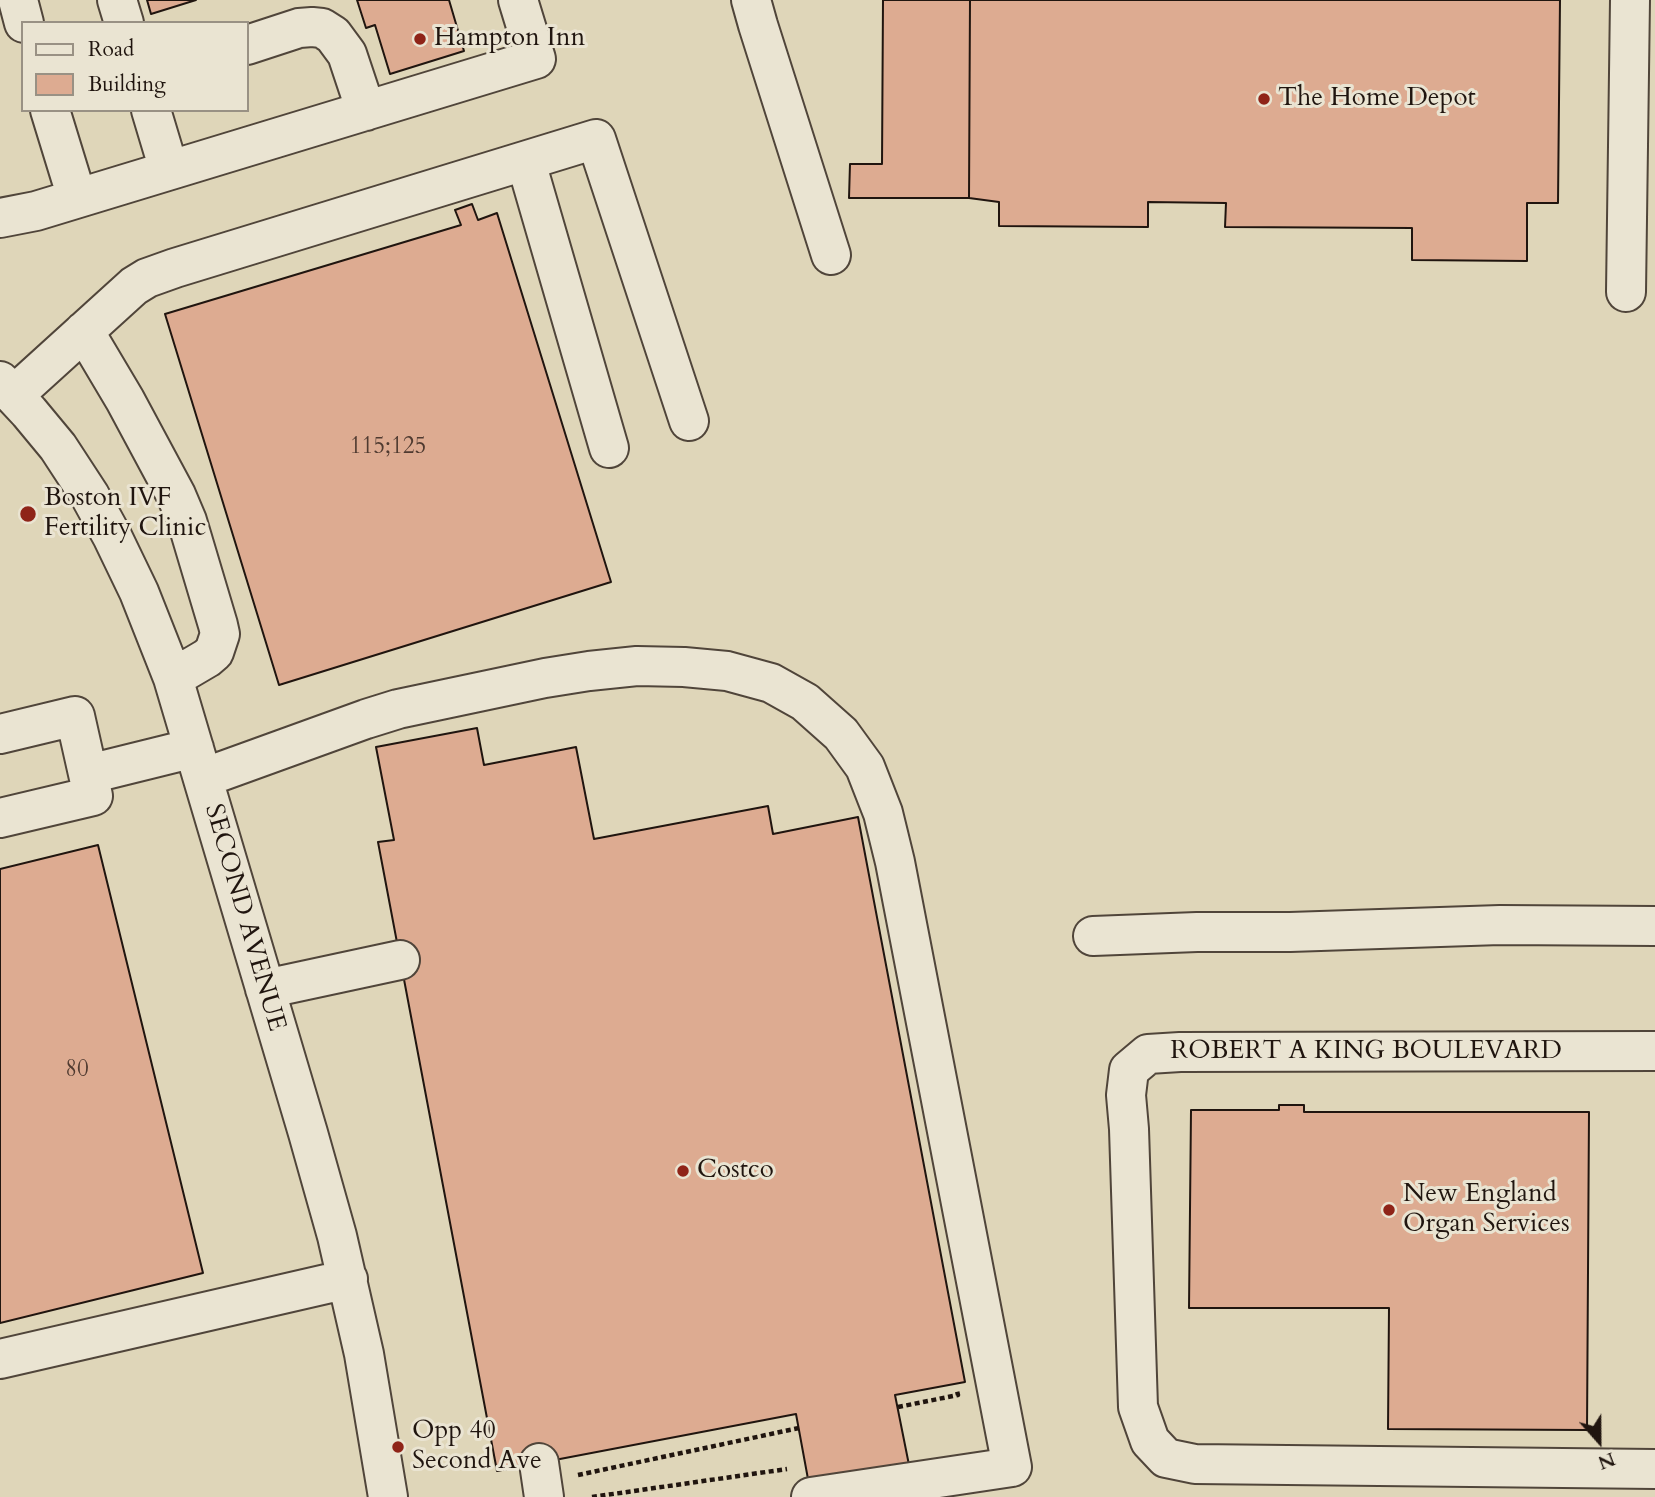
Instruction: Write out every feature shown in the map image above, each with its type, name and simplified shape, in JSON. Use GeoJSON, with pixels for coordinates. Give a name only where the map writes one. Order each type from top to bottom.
{"type":"FeatureCollection","features":[{"type":"Feature","properties":{"kind":"street"},"geometry":{"type":"LineString","coordinates":[[18,0],[23,21]]}},
{"type":"Feature","properties":{"kind":"street"},"geometry":{"type":"LineString","coordinates":[[117,0],[123,21]]}},
{"type":"Feature","properties":{"kind":"street"},"geometry":{"type":"LineString","coordinates":[[0,218],[36,211],[536,59],[518,0]]}},
{"type":"Feature","properties":{"kind":"street"},"geometry":{"type":"LineString","coordinates":[[751,0],[831,255]]}},
{"type":"Feature","properties":{"kind":"street"},"geometry":{"type":"LineString","coordinates":[[1626,292],[1630,0]]}},
{"type":"Feature","properties":{"kind":"street"},"geometry":{"type":"LineString","coordinates":[[248,45],[299,28],[322,28],[333,35],[347,54],[366,111]]}},
{"type":"Feature","properties":{"kind":"street"},"geometry":{"type":"LineString","coordinates":[[51,112],[77,198]]}},
{"type":"Feature","properties":{"kind":"street"},"geometry":{"type":"LineString","coordinates":[[152,112],[169,170]]}},
{"type":"Feature","properties":{"kind":"street"},"geometry":{"type":"LineString","coordinates":[[7,388],[84,331],[134,286],[159,273],[596,139],[690,421]]}},
{"type":"Feature","properties":{"kind":"street"},"geometry":{"type":"LineString","coordinates":[[526,162],[609,448]]}},
{"type":"Feature","properties":{"kind":"street"},"geometry":{"type":"LineString","coordinates":[[84,331],[176,495],[187,521],[218,625],[220,634],[214,652],[173,678]]}},
{"type":"Feature","properties":{"kind":"street","name":"SECOND AVENUE"},"geometry":{"type":"LineString","coordinates":[[7,388],[70,463],[96,506],[139,592],[173,678],[348,1279],[388,1497]]}},
{"type":"Feature","properties":{"kind":"street"},"geometry":{"type":"LineString","coordinates":[[89,774],[199,763],[398,709],[545,678],[637,666],[727,671],[771,683],[805,702],[841,734],[864,767],[883,813],[895,862],[1012,1467],[802,1483]]}},
{"type":"Feature","properties":{"kind":"street"},"geometry":{"type":"LineString","coordinates":[[0,734],[75,716],[93,796],[0,818]]}},
{"type":"Feature","properties":{"kind":"street"},"geometry":{"type":"LineString","coordinates":[[1093,936],[1500,925],[1655,926]]}},
{"type":"Feature","properties":{"kind":"street"},"geometry":{"type":"LineString","coordinates":[[265,989],[400,960]]}},
{"type":"Feature","properties":{"kind":"street","name":"ROBERT A KING BOULEVARD"},"geometry":{"type":"LineString","coordinates":[[1655,1051],[1148,1054],[1129,1070],[1126,1094],[1138,1407],[1150,1441],[1166,1458],[1195,1464],[1655,1469]]}},
{"type":"Feature","properties":{"kind":"street"},"geometry":{"type":"LineString","coordinates":[[0,1359],[348,1279]]}},
{"type":"Feature","properties":{"kind":"path"},"geometry":{"type":"LineString","coordinates":[[898,1407],[958,1395],[956,1383]]}},
{"type":"Feature","properties":{"kind":"path"},"geometry":{"type":"LineString","coordinates":[[550,1479],[799,1428]]}},
{"type":"Feature","properties":{"kind":"path"},"geometry":{"type":"LineString","coordinates":[[592,1497],[802,1483]]}},
{"type":"Feature","properties":{"kind":"building"},"geometry":{"type":"Polygon","coordinates":[[[147,0],[196,0],[151,14],[147,0]]]}},
{"type":"Feature","properties":{"kind":"building","name":"Hampton Inn"},"geometry":{"type":"Polygon","coordinates":[[[357,0],[449,0],[464,51],[390,74],[375,25],[366,28],[357,0]]]}},
{"type":"Feature","properties":{"kind":"building"},"geometry":{"type":"Polygon","coordinates":[[[883,0],[970,0],[969,198],[849,198],[850,164],[882,164],[883,0]]]}},
{"type":"Feature","properties":{"kind":"building","name":"The Home Depot"},"geometry":{"type":"Polygon","coordinates":[[[970,0],[1560,0],[1558,203],[1527,203],[1527,261],[1412,260],[1412,228],[1225,227],[1226,203],[1148,202],[1148,227],[999,226],[999,202],[969,198],[970,0]]]}},
{"type":"Feature","properties":{"kind":"building"},"geometry":{"type":"Polygon","coordinates":[[[472,204],[478,220],[497,213],[611,582],[279,685],[165,314],[461,225],[455,210],[472,204]]]}},
{"type":"Feature","properties":{"kind":"building","name":"Costco"},"geometry":{"type":"Polygon","coordinates":[[[477,728],[484,765],[576,747],[594,839],[768,806],[773,834],[858,817],[965,1382],[895,1395],[909,1465],[808,1479],[796,1414],[497,1471],[378,842],[394,840],[376,747],[477,728]]]}},
{"type":"Feature","properties":{"kind":"building"},"geometry":{"type":"Polygon","coordinates":[[[98,845],[203,1273],[0,1323],[0,869],[98,845]]]}},
{"type":"Feature","properties":{"kind":"building","name":"New England Organ Services"},"geometry":{"type":"Polygon","coordinates":[[[1279,1105],[1304,1105],[1304,1112],[1589,1112],[1587,1430],[1388,1429],[1389,1308],[1189,1308],[1191,1110],[1279,1110],[1279,1105]]]}},
{"type":"Feature","properties":{"kind":"place","name":"Hampton Inn"},"geometry":{"type":"Point","coordinates":[420,39]}},
{"type":"Feature","properties":{"kind":"place","name":"The Home Depot"},"geometry":{"type":"Point","coordinates":[1264,99]}},
{"type":"Feature","properties":{"kind":"place","name":"Boston IVF Fertility Clinic"},"geometry":{"type":"Point","coordinates":[28,514]}},
{"type":"Feature","properties":{"kind":"place","name":"Costco"},"geometry":{"type":"Point","coordinates":[683,1171]}},
{"type":"Feature","properties":{"kind":"place","name":"New England Organ Services"},"geometry":{"type":"Point","coordinates":[1389,1210]}},
{"type":"Feature","properties":{"kind":"place","name":"Opp 40 Second Ave"},"geometry":{"type":"Point","coordinates":[398,1447]}}]}
